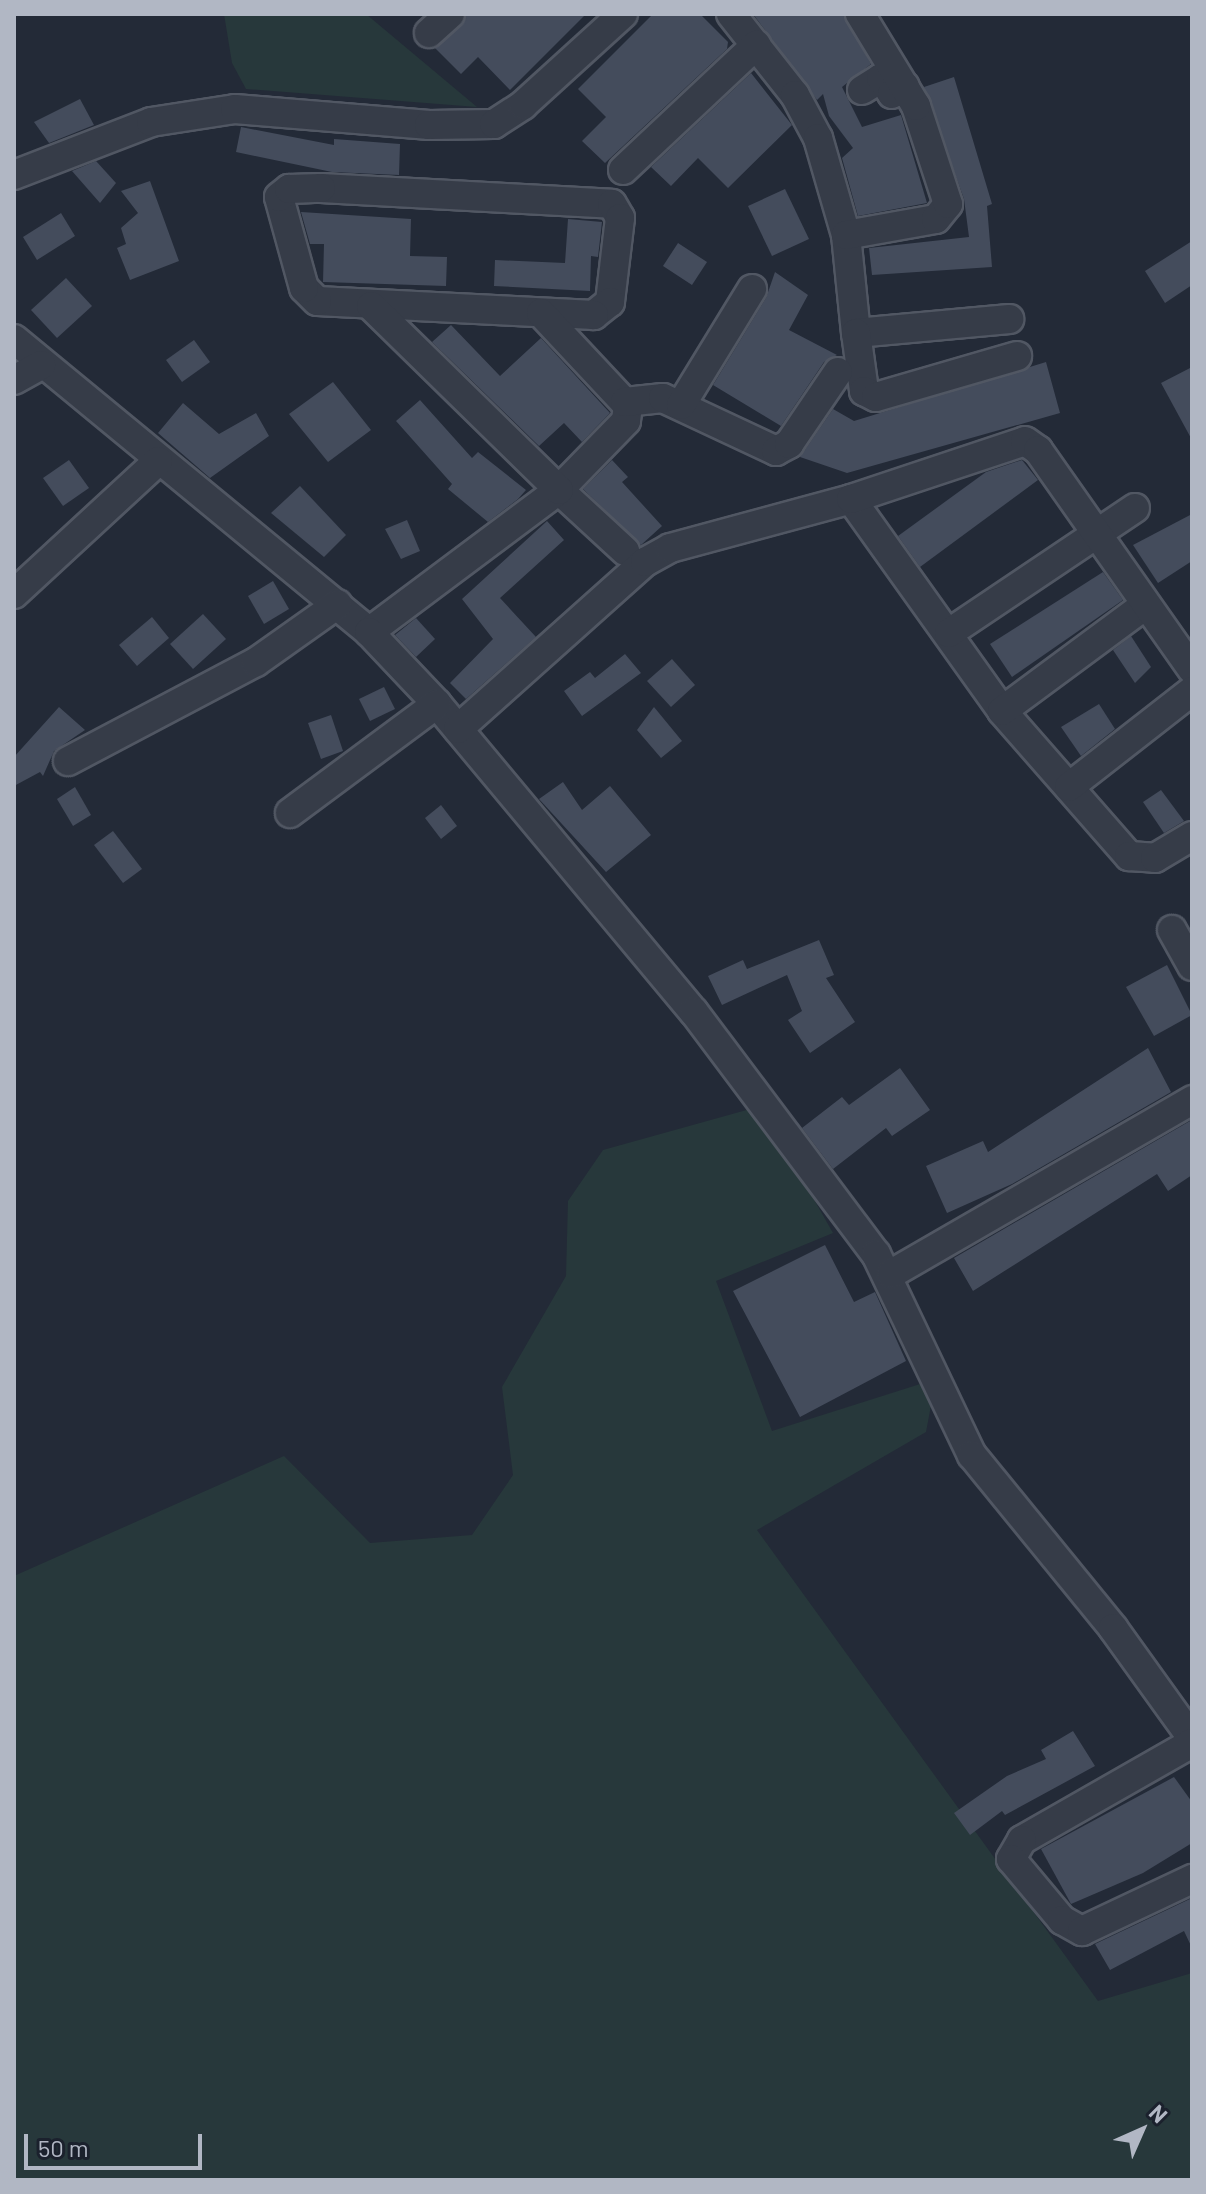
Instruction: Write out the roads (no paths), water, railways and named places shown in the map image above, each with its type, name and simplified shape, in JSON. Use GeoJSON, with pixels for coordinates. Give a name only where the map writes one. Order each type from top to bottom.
{"type":"FeatureCollection","features":[{"type":"Feature","properties":{"kind":"street"},"geometry":{"type":"LineString","coordinates":[[14,175],[151,122],[235,109],[429,125],[494,124],[623,14]]}},
{"type":"Feature","properties":{"kind":"street"},"geometry":{"type":"LineString","coordinates":[[731,14],[809,117],[846,235],[864,391],[876,397],[1017,356]]}},
{"type":"Feature","properties":{"kind":"street"},"geometry":{"type":"LineString","coordinates":[[846,235],[936,219],[947,210],[905,85],[860,14]]}},
{"type":"Feature","properties":{"kind":"street"},"geometry":{"type":"LineString","coordinates":[[623,170],[756,45]]}},
{"type":"Feature","properties":{"kind":"street"},"geometry":{"type":"LineString","coordinates":[[862,90],[881,78],[892,94],[905,85]]}},
{"type":"Feature","properties":{"kind":"street"},"geometry":{"type":"LineString","coordinates":[[284,190],[616,206],[619,235],[608,307],[594,315],[371,306],[310,296],[279,204],[284,190]]}},
{"type":"Feature","properties":{"kind":"street"},"geometry":{"type":"LineString","coordinates":[[681,405],[752,289]]}},
{"type":"Feature","properties":{"kind":"street"},"geometry":{"type":"LineString","coordinates":[[371,306],[625,551]]}},
{"type":"Feature","properties":{"kind":"street"},"geometry":{"type":"LineString","coordinates":[[369,632],[559,490],[626,421],[625,402],[541,313]]}},
{"type":"Feature","properties":{"kind":"street"},"geometry":{"type":"LineString","coordinates":[[856,333],[1009,319]]}},
{"type":"Feature","properties":{"kind":"street"},"geometry":{"type":"LineString","coordinates":[[14,339],[158,461],[338,604],[437,704],[694,1012],[891,1274],[972,1455],[1113,1628],[1192,1741],[1022,1840],[1011,1859],[1062,1920],[1082,1931],[1192,1879]]}},
{"type":"Feature","properties":{"kind":"street"},"geometry":{"type":"LineString","coordinates":[[14,380],[41,365]]}},
{"type":"Feature","properties":{"kind":"street"},"geometry":{"type":"LineString","coordinates":[[625,402],[653,396],[681,405],[781,450],[838,372]]}},
{"type":"Feature","properties":{"kind":"street"},"geometry":{"type":"LineString","coordinates":[[458,729],[645,562],[670,548],[851,499],[1025,441],[1038,450],[1192,669]]}},
{"type":"Feature","properties":{"kind":"street"},"geometry":{"type":"LineString","coordinates":[[14,594],[158,461]]}},
{"type":"Feature","properties":{"kind":"street"},"geometry":{"type":"LineString","coordinates":[[851,499],[1002,711],[1140,862],[1192,836]]}},
{"type":"Feature","properties":{"kind":"street"},"geometry":{"type":"LineString","coordinates":[[949,633],[1135,508]]}},
{"type":"Feature","properties":{"kind":"street"},"geometry":{"type":"LineString","coordinates":[[68,761],[256,662],[338,604]]}},
{"type":"Feature","properties":{"kind":"street"},"geometry":{"type":"LineString","coordinates":[[1002,711],[1145,605]]}},
{"type":"Feature","properties":{"kind":"street"},"geometry":{"type":"LineString","coordinates":[[1069,787],[1192,691]]}},
{"type":"Feature","properties":{"kind":"street"},"geometry":{"type":"LineString","coordinates":[[290,813],[437,704]]}},
{"type":"Feature","properties":{"kind":"street"},"geometry":{"type":"LineString","coordinates":[[1172,930],[1192,966]]}},
{"type":"Feature","properties":{"kind":"street"},"geometry":{"type":"LineString","coordinates":[[891,1274],[1192,1100]]}}]}
